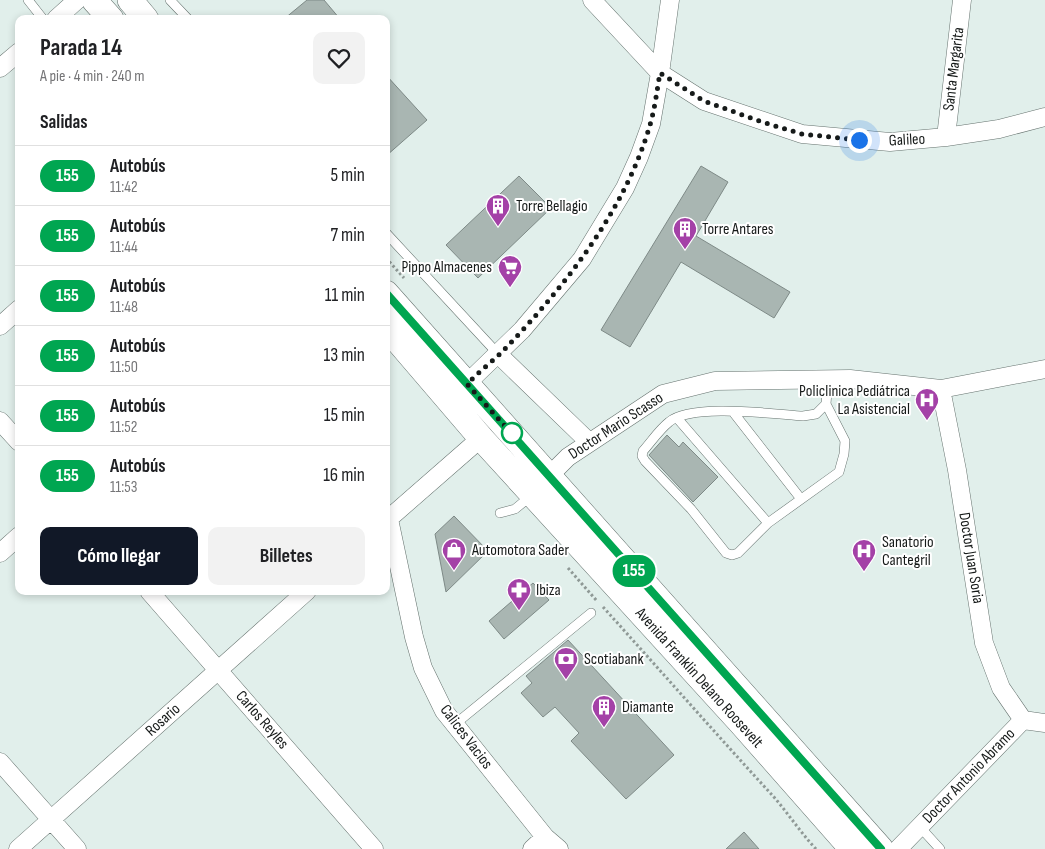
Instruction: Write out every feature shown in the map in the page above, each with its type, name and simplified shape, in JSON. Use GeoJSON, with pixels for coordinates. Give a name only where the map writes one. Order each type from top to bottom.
{"type":"FeatureCollection","features":[{"type":"Feature","properties":{"kind":"main road"},"geometry":{"type":"LineString","coordinates":[[94,0],[107,15]]}},
{"type":"Feature","properties":{"kind":"main road"},"geometry":{"type":"LineString","coordinates":[[130,0],[143,15]]}},
{"type":"Feature","properties":{"kind":"main road","name":"Avenida Franklin Delano Roosevelt"},"geometry":{"type":"LineString","coordinates":[[390,298],[458,392],[481,438],[741,723],[852,849]]}},
{"type":"Feature","properties":{"kind":"main road","name":"Avenida Franklin Delano Roosevelt"},"geometry":{"type":"LineString","coordinates":[[390,331],[549,474],[881,849]]}},
{"type":"Feature","properties":{"kind":"street"},"geometry":{"type":"LineString","coordinates":[[60,15],[77,0]]}},
{"type":"Feature","properties":{"kind":"street","name":"Galileo"},"geometry":{"type":"LineString","coordinates":[[592,0],[660,73],[704,101],[802,134],[890,142],[946,138],[999,129],[1045,117]]}},
{"type":"Feature","properties":{"kind":"street"},"geometry":{"type":"LineString","coordinates":[[458,392],[499,355],[582,259],[625,188],[651,124],[670,0]]}},
{"type":"Feature","properties":{"kind":"street","name":"Santa Margarita"},"geometry":{"type":"LineString","coordinates":[[946,138],[962,0]]}},
{"type":"Feature","properties":{"kind":"street"},"geometry":{"type":"LineString","coordinates":[[0,68],[15,55]]}},
{"type":"Feature","properties":{"kind":"street"},"geometry":{"type":"LineString","coordinates":[[0,326],[15,313]]}},
{"type":"Feature","properties":{"kind":"street"},"geometry":{"type":"LineString","coordinates":[[499,355],[589,442]]}},
{"type":"Feature","properties":{"kind":"street","name":"Doctor Mario Scasso"},"geometry":{"type":"LineString","coordinates":[[532,494],[566,458],[663,394],[715,381],[850,379],[941,389],[1045,369]]}},
{"type":"Feature","properties":{"kind":"street","name":"Doctor Juan Soria"},"geometry":{"type":"LineString","coordinates":[[941,389],[957,470],[984,643],[1001,688],[1023,720]]}},
{"type":"Feature","properties":{"kind":"street"},"geometry":{"type":"LineString","coordinates":[[0,421],[15,438]]}},
{"type":"Feature","properties":{"kind":"street"},"geometry":{"type":"LineString","coordinates":[[390,518],[481,438]]}},
{"type":"Feature","properties":{"kind":"street","name":"Calices Vacios"},"geometry":{"type":"LineString","coordinates":[[390,529],[414,637],[423,668],[444,711],[545,837],[559,849]]}},
{"type":"Feature","properties":{"kind":"street"},"geometry":{"type":"LineString","coordinates":[[0,553],[15,540]]}},
{"type":"Feature","properties":{"kind":"street","name":"Carlos Reyles"},"geometry":{"type":"LineString","coordinates":[[152,595],[374,849]]}},
{"type":"Feature","properties":{"kind":"street","name":"Rosario"},"geometry":{"type":"LineString","coordinates":[[18,849],[303,595]]}},
{"type":"Feature","properties":{"kind":"street","name":"Doctor Antonio Abramo"},"geometry":{"type":"LineString","coordinates":[[898,849],[1023,720],[1045,723]]}},
{"type":"Feature","properties":{"kind":"street"},"geometry":{"type":"LineString","coordinates":[[0,762],[77,849]]}},
{"type":"Feature","properties":{"kind":"street"},"geometry":{"type":"LineString","coordinates":[[532,849],[545,837]]}},
{"type":"Feature","properties":{"kind":"lane"},"geometry":{"type":"LineString","coordinates":[[28,0],[40,15]]}},
{"type":"Feature","properties":{"kind":"lane"},"geometry":{"type":"LineString","coordinates":[[170,0],[184,15]]}},
{"type":"Feature","properties":{"kind":"lane"},"geometry":{"type":"LineString","coordinates":[[390,237],[499,355]]}},
{"type":"Feature","properties":{"kind":"lane"},"geometry":{"type":"LineString","coordinates":[[826,404],[816,414],[803,416],[711,410],[677,418],[670,421],[643,452],[642,456],[645,462],[692,509],[726,553],[732,555],[738,553],[768,523],[839,472],[845,441],[826,404],[828,380]]}},
{"type":"Feature","properties":{"kind":"lane"},"geometry":{"type":"LineString","coordinates":[[733,412],[801,499]]}},
{"type":"Feature","properties":{"kind":"lane"},"geometry":{"type":"LineString","coordinates":[[677,418],[768,523]]}},
{"type":"Feature","properties":{"kind":"lane"},"geometry":{"type":"LineString","coordinates":[[500,513],[515,509],[532,494]]}},
{"type":"Feature","properties":{"kind":"lane"},"geometry":{"type":"LineString","coordinates":[[454,725],[591,613]]}},
{"type":"Feature","properties":{"kind":"lane"},"geometry":{"type":"LineString","coordinates":[[920,827],[940,849]]}},
{"type":"Feature","properties":{"kind":"building"},"geometry":{"type":"Polygon","coordinates":[[[307,0],[324,0],[337,15],[289,15],[307,0]]]}},
{"type":"Feature","properties":{"kind":"building"},"geometry":{"type":"Polygon","coordinates":[[[390,79],[427,120],[390,152],[390,79]]]}},
{"type":"Feature","properties":{"kind":"building","name":"Torre Antares"},"geometry":{"type":"Polygon","coordinates":[[[701,166],[728,182],[696,236],[790,292],[774,318],[681,262],[630,347],[601,330],[701,166]]]}},
{"type":"Feature","properties":{"kind":"building","name":"Torre Bellagio"},"geometry":{"type":"Polygon","coordinates":[[[519,176],[551,208],[478,278],[446,245],[519,176]]]}},
{"type":"Feature","properties":{"kind":"building"},"geometry":{"type":"Polygon","coordinates":[[[667,435],[679,447],[683,442],[718,477],[693,502],[649,455],[667,435]]]}},
{"type":"Feature","properties":{"kind":"building","name":"Automotora Sader"},"geometry":{"type":"Polygon","coordinates":[[[454,516],[488,551],[446,592],[435,534],[454,516]]]}},
{"type":"Feature","properties":{"kind":"building","name":"Ibiza"},"geometry":{"type":"Polygon","coordinates":[[[533,583],[549,600],[504,639],[489,621],[533,583]]]}},
{"type":"Feature","properties":{"kind":"building"},"geometry":{"type":"Polygon","coordinates":[[[568,640],[674,755],[626,799],[571,741],[579,733],[555,707],[543,717],[521,693],[532,683],[526,676],[568,640]]]}},
{"type":"Feature","properties":{"kind":"building"},"geometry":{"type":"Polygon","coordinates":[[[744,832],[759,849],[726,849],[744,832]]]}},
{"type":"Feature","properties":{"kind":"bus line","name":"155"},"geometry":{"type":"LineString","coordinates":[[390,297],[881,849]]}},
{"type":"Feature","properties":{"kind":"place","name":"Torre Bellagio"},"geometry":{"type":"Point","coordinates":[498,227]}},
{"type":"Feature","properties":{"kind":"place","name":"Torre Antares"},"geometry":{"type":"Point","coordinates":[685,250]}},
{"type":"Feature","properties":{"kind":"place","name":"Pippo Almacenes"},"geometry":{"type":"Point","coordinates":[510,288]}},
{"type":"Feature","properties":{"kind":"place","name":"Policlinica Pediátrica La Asistencial"},"geometry":{"type":"Point","coordinates":[927,421]}},
{"type":"Feature","properties":{"kind":"place","name":"Automotora Sader"},"geometry":{"type":"Point","coordinates":[454,571]}},
{"type":"Feature","properties":{"kind":"place","name":"Sanatorio Cantegril"},"geometry":{"type":"Point","coordinates":[864,572]}},
{"type":"Feature","properties":{"kind":"place","name":"Ibiza"},"geometry":{"type":"Point","coordinates":[519,611]}},
{"type":"Feature","properties":{"kind":"place","name":"Scotiabank"},"geometry":{"type":"Point","coordinates":[566,680]}},
{"type":"Feature","properties":{"kind":"place","name":"Diamante"},"geometry":{"type":"Point","coordinates":[604,728]}},
{"type":"Feature","properties":{"kind":"route"},"geometry":{"type":"LineString","coordinates":[[512,433],[514,436],[467,384],[499,355],[522,330],[582,259],[625,188],[639,157],[651,124],[660,73],[704,101],[762,122],[802,134],[859,140]]}}]}
